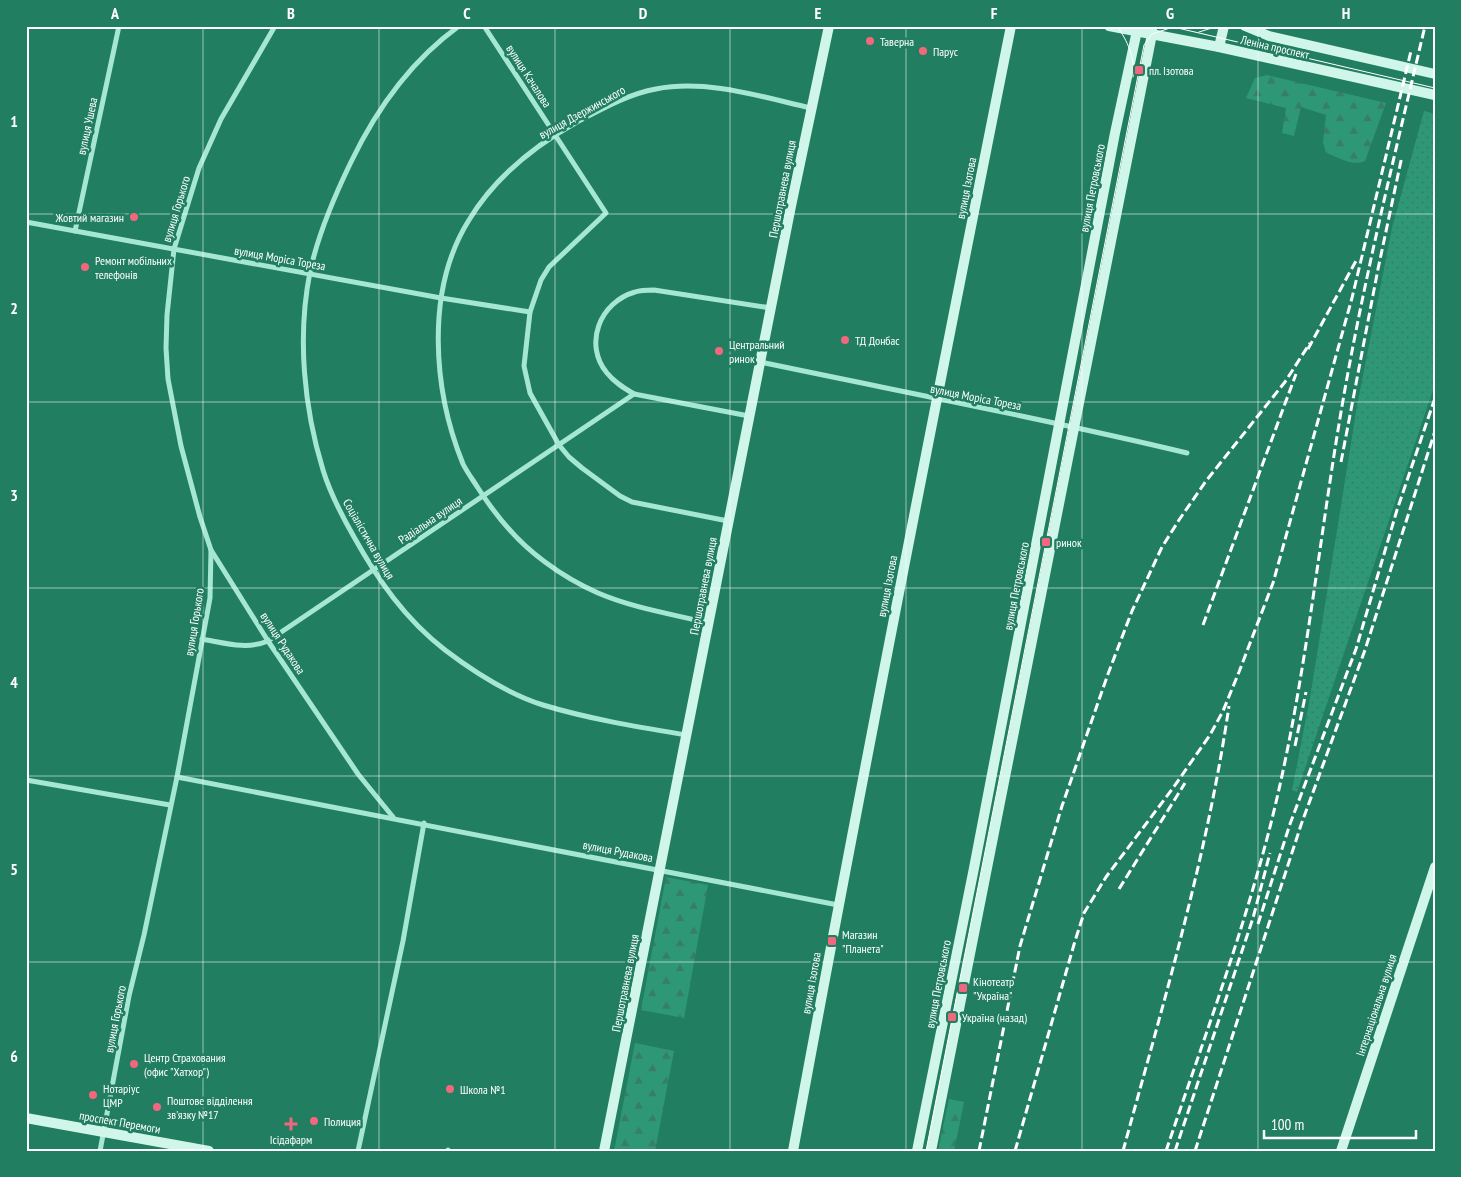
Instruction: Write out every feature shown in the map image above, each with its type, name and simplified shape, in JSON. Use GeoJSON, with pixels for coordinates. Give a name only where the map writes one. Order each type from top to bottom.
{"type":"FeatureCollection","features":[{"type":"Feature","properties":{"kind":"main road","name":"Першотравнева вулиця"},"geometry":{"type":"LineString","coordinates":[[604,1151],[760,362],[829,26]]}},
{"type":"Feature","properties":{"kind":"main road","name":"вулиця Ізотова"},"geometry":{"type":"LineString","coordinates":[[793,1151],[838,905],[936,399],[1011,26]]}},
{"type":"Feature","properties":{"kind":"main road","name":"Леніна проспект"},"geometry":{"type":"LineString","coordinates":[[1109,26],[1152,30],[1219,47],[1435,95]]}},
{"type":"Feature","properties":{"kind":"main road"},"geometry":{"type":"LineString","coordinates":[[1219,47],[1224,26]]}},
{"type":"Feature","properties":{"kind":"main road","name":"Леніна проспект"},"geometry":{"type":"LineString","coordinates":[[1245,26],[1268,36],[1435,74]]}},
{"type":"Feature","properties":{"kind":"main road","name":"вулиця Петровського"},"geometry":{"type":"LineString","coordinates":[[917,1151],[1115,133],[1137,29]]}},
{"type":"Feature","properties":{"kind":"main road","name":"вулиця Петровського"},"geometry":{"type":"LineString","coordinates":[[931,1151],[1152,30]]}},
{"type":"Feature","properties":{"kind":"main road","name":"Інтернаціональна вулиця"},"geometry":{"type":"LineString","coordinates":[[1341,1151],[1435,867]]}},
{"type":"Feature","properties":{"kind":"main road","name":"проспект Перемоги"},"geometry":{"type":"LineString","coordinates":[[26,1118],[210,1151]]}},
{"type":"Feature","properties":{"kind":"street","name":"вулиця Ушева"},"geometry":{"type":"LineString","coordinates":[[75,231],[119,26]]}},
{"type":"Feature","properties":{"kind":"street","name":"вулиця Горького"},"geometry":{"type":"LineString","coordinates":[[100,1151],[129,996],[144,935],[177,777],[210,598],[211,550],[200,518],[181,446],[168,379],[166,348],[167,315],[174,249],[199,168],[221,120],[275,26]]}},
{"type":"Feature","properties":{"kind":"street","name":"Соціалістична вулиця"},"geometry":{"type":"LineString","coordinates":[[460,26],[425,54],[383,106],[366,133],[328,214],[318,242],[310,274],[304,324],[304,364],[311,421],[324,472],[341,514],[372,571],[398,606],[444,649],[511,692],[541,704],[603,720],[686,736]]}},
{"type":"Feature","properties":{"kind":"street","name":"вулиця Качалова"},"geometry":{"type":"LineString","coordinates":[[484,26],[606,213],[549,267],[536,292],[530,312]]}},
{"type":"Feature","properties":{"kind":"street","name":"вулиця Дзержинського"},"geometry":{"type":"LineString","coordinates":[[709,623],[626,603],[598,593],[544,561],[518,539],[498,517],[464,466],[454,435],[439,370],[437,339],[441,298],[453,254],[468,221],[489,192],[526,156],[555,135],[600,110],[635,94],[657,88],[687,86],[720,89],[811,108]]}},
{"type":"Feature","properties":{"kind":"street","name":"вулиця Моріса Тореза"},"geometry":{"type":"LineString","coordinates":[[26,222],[441,298],[530,312]]}},
{"type":"Feature","properties":{"kind":"street"},"geometry":{"type":"LineString","coordinates":[[750,416],[634,394],[618,384],[606,372],[597,357],[594,342],[596,329],[606,311],[619,300],[634,292],[654,290],[771,308]]}},
{"type":"Feature","properties":{"kind":"street"},"geometry":{"type":"LineString","coordinates":[[530,312],[524,366],[530,393],[559,445],[569,457],[620,496],[632,502],[729,521]]}},
{"type":"Feature","properties":{"kind":"street","name":"вулиця Моріса Тореза"},"geometry":{"type":"LineString","coordinates":[[760,362],[1075,426],[1188,453]]}},
{"type":"Feature","properties":{"kind":"street","name":"Радіальна вулиця"},"geometry":{"type":"LineString","coordinates":[[202,639],[247,647],[268,641],[634,394]]}},
{"type":"Feature","properties":{"kind":"street","name":"вулиця Рудакова"},"geometry":{"type":"LineString","coordinates":[[211,550],[268,641],[358,774],[393,818]]}},
{"type":"Feature","properties":{"kind":"street","name":"вулиця Рудакова"},"geometry":{"type":"LineString","coordinates":[[177,777],[424,823],[838,905]]}},
{"type":"Feature","properties":{"kind":"street"},"geometry":{"type":"LineString","coordinates":[[26,780],[170,805]]}},
{"type":"Feature","properties":{"kind":"street"},"geometry":{"type":"LineString","coordinates":[[358,1151],[403,941],[424,823]]}},
{"type":"Feature","properties":{"kind":"green space"},"geometry":{"type":"Polygon","coordinates":[[[1267,75],[1386,103],[1365,161],[1360,163],[1351,162],[1326,153],[1323,142],[1326,115],[1301,107],[1294,136],[1282,133],[1286,108],[1246,98],[1255,78],[1267,75]]]}},
{"type":"Feature","properties":{"kind":"green space"},"geometry":{"type":"Polygon","coordinates":[[[1424,111],[1435,114],[1435,384],[1297,792],[1292,790],[1310,698],[1357,406],[1392,228],[1424,111]]]}},
{"type":"Feature","properties":{"kind":"green space"},"geometry":{"type":"Polygon","coordinates":[[[666,877],[708,885],[684,1018],[641,1010],[666,877]]]}},
{"type":"Feature","properties":{"kind":"green space"},"geometry":{"type":"Polygon","coordinates":[[[635,1043],[674,1051],[655,1151],[614,1151],[635,1043]]]}},
{"type":"Feature","properties":{"kind":"green space"},"geometry":{"type":"Polygon","coordinates":[[[949,1099],[964,1102],[954,1151],[938,1151],[949,1099]]]}},
{"type":"Feature","properties":{"kind":"tram line"},"geometry":{"type":"LineString","coordinates":[[1117,26],[1130,50],[1134,70],[1133,77]]}},
{"type":"Feature","properties":{"kind":"tram line"},"geometry":{"type":"LineString","coordinates":[[1169,26],[1435,88]]}},
{"type":"Feature","properties":{"kind":"tram line"},"geometry":{"type":"LineString","coordinates":[[1199,32],[1218,26]]}},
{"type":"Feature","properties":{"kind":"tram line"},"geometry":{"type":"LineString","coordinates":[[926,1151],[1144,45],[1152,34],[1173,27]]}},
{"type":"Feature","properties":{"kind":"railway"},"geometry":{"type":"LineString","coordinates":[[1166,1151],[1236,944],[1272,819],[1302,667],[1341,412],[1359,315],[1425,26]]}},
{"type":"Feature","properties":{"kind":"railway"},"geometry":{"type":"LineString","coordinates":[[1015,1151],[1084,913],[1106,877],[1210,735],[1223,711],[1273,583],[1352,298],[1411,51]]}},
{"type":"Feature","properties":{"kind":"railway"},"geometry":{"type":"LineString","coordinates":[[1341,462],[1402,156]]}},
{"type":"Feature","properties":{"kind":"railway"},"geometry":{"type":"LineString","coordinates":[[1308,349],[1357,259]]}},
{"type":"Feature","properties":{"kind":"railway"},"geometry":{"type":"LineString","coordinates":[[979,1151],[1020,946],[1062,806],[1132,611],[1162,547],[1179,520],[1206,481],[1285,382],[1310,343]]}},
{"type":"Feature","properties":{"kind":"railway"},"geometry":{"type":"LineString","coordinates":[[1203,625],[1296,374]]}},
{"type":"Feature","properties":{"kind":"railway"},"geometry":{"type":"LineString","coordinates":[[1258,924],[1290,824],[1356,649],[1397,510],[1435,398]]}},
{"type":"Feature","properties":{"kind":"railway"},"geometry":{"type":"LineString","coordinates":[[1195,1151],[1301,825],[1365,650],[1435,431]]}},
{"type":"Feature","properties":{"kind":"railway"},"geometry":{"type":"LineString","coordinates":[[1295,746],[1306,692]]}},
{"type":"Feature","properties":{"kind":"railway"},"geometry":{"type":"LineString","coordinates":[[1123,1151],[1183,930],[1209,819],[1229,706]]}},
{"type":"Feature","properties":{"kind":"railway"},"geometry":{"type":"LineString","coordinates":[[1119,889],[1185,783]]}},
{"type":"Feature","properties":{"kind":"railway"},"geometry":{"type":"LineString","coordinates":[[1175,1151],[1253,918],[1270,853]]}},
{"type":"Feature","properties":{"kind":"place","name":"Таверна"},"geometry":{"type":"Point","coordinates":[870,41]}},
{"type":"Feature","properties":{"kind":"place","name":"Парус"},"geometry":{"type":"Point","coordinates":[923,51]}},
{"type":"Feature","properties":{"kind":"place","name":"пл. Ізотова"},"geometry":{"type":"Point","coordinates":[1139,70]}},
{"type":"Feature","properties":{"kind":"place","name":"Жовтий магазин"},"geometry":{"type":"Point","coordinates":[134,217]}},
{"type":"Feature","properties":{"kind":"place","name":"Ремонт мобільних телефонів"},"geometry":{"type":"Point","coordinates":[85,267]}},
{"type":"Feature","properties":{"kind":"place","name":"ТД Донбас"},"geometry":{"type":"Point","coordinates":[845,340]}},
{"type":"Feature","properties":{"kind":"place","name":"Центральний ринок"},"geometry":{"type":"Point","coordinates":[719,351]}},
{"type":"Feature","properties":{"kind":"place","name":"ринок"},"geometry":{"type":"Point","coordinates":[1046,542]}},
{"type":"Feature","properties":{"kind":"place","name":"Магазин \"Планета\""},"geometry":{"type":"Point","coordinates":[832,941]}},
{"type":"Feature","properties":{"kind":"place","name":"Кінотеатр \"Україна\""},"geometry":{"type":"Point","coordinates":[963,988]}},
{"type":"Feature","properties":{"kind":"place","name":"Україна (назад)"},"geometry":{"type":"Point","coordinates":[952,1017]}},
{"type":"Feature","properties":{"kind":"place","name":"Центр Страхования (офис \"Хатхор\")"},"geometry":{"type":"Point","coordinates":[134,1064]}},
{"type":"Feature","properties":{"kind":"place","name":"Школа №1"},"geometry":{"type":"Point","coordinates":[450,1089]}},
{"type":"Feature","properties":{"kind":"place","name":"Нотаріус ЦМР"},"geometry":{"type":"Point","coordinates":[93,1095]}},
{"type":"Feature","properties":{"kind":"place","name":"Поштове відділення зв'язку №17"},"geometry":{"type":"Point","coordinates":[157,1107]}},
{"type":"Feature","properties":{"kind":"place","name":"Полиция"},"geometry":{"type":"Point","coordinates":[314,1121]}},
{"type":"Feature","properties":{"kind":"place","name":"Ісідафарм"},"geometry":{"type":"Point","coordinates":[291,1124]}}]}
